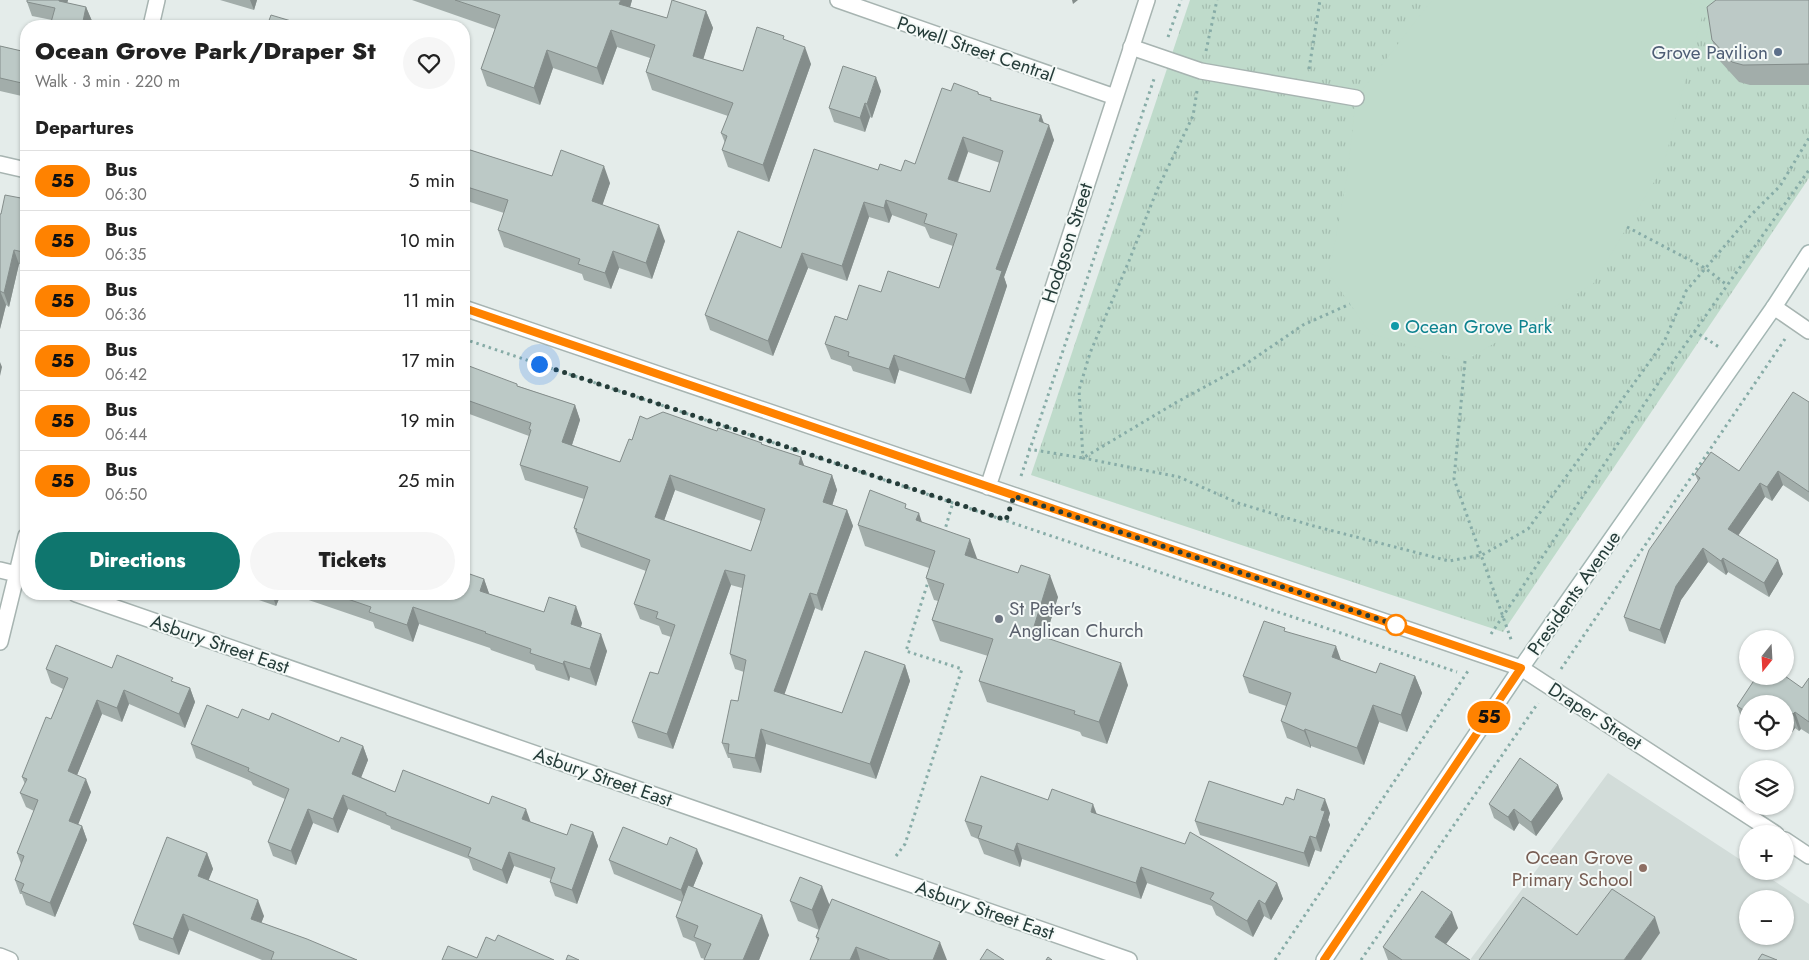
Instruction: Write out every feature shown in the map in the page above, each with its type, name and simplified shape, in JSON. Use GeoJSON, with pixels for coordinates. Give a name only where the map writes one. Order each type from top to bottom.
{"type":"FeatureCollection","features":[{"type":"Feature","properties":{"kind":"street"},"geometry":{"type":"LineString","coordinates":[[152,20],[157,0]]}},
{"type":"Feature","properties":{"kind":"street","name":"Powell Street Central"},"geometry":{"type":"LineString","coordinates":[[838,0],[1115,97]]}},
{"type":"Feature","properties":{"kind":"street","name":"Hodgson Street"},"geometry":{"type":"LineString","coordinates":[[988,487],[1147,0]]}},
{"type":"Feature","properties":{"kind":"street"},"geometry":{"type":"LineString","coordinates":[[1132,47],[1201,71],[1356,98]]}},
{"type":"Feature","properties":{"kind":"street"},"geometry":{"type":"LineString","coordinates":[[0,164],[20,169]]}},
{"type":"Feature","properties":{"kind":"street","name":"Presidents Avenue"},"geometry":{"type":"LineString","coordinates":[[1324,960],[1521,668],[1774,307],[1809,253]]}},
{"type":"Feature","properties":{"kind":"street"},"geometry":{"type":"LineString","coordinates":[[1774,307],[1803,326]]}},
{"type":"Feature","properties":{"kind":"street","name":"Draper Street"},"geometry":{"type":"LineString","coordinates":[[470,310],[1521,668],[1762,825]]}},
{"type":"Feature","properties":{"kind":"street"},"geometry":{"type":"LineString","coordinates":[[0,570],[20,575]]}},
{"type":"Feature","properties":{"kind":"street"},"geometry":{"type":"LineString","coordinates":[[0,642],[20,581]]}},
{"type":"Feature","properties":{"kind":"street","name":"Asbury Street East"},"geometry":{"type":"LineString","coordinates":[[93,600],[1129,960]]}},
{"type":"Feature","properties":{"kind":"street"},"geometry":{"type":"LineString","coordinates":[[1794,846],[1809,856]]}},
{"type":"Feature","properties":{"kind":"street"},"geometry":{"type":"LineString","coordinates":[[0,956],[10,960]]}},
{"type":"Feature","properties":{"kind":"path"},"geometry":{"type":"LineString","coordinates":[[1006,520],[1181,0]]}},
{"type":"Feature","properties":{"kind":"path"},"geometry":{"type":"LineString","coordinates":[[1083,458],[1079,390],[1088,362],[1157,190],[1193,116],[1217,0]]}},
{"type":"Feature","properties":{"kind":"path"},"geometry":{"type":"LineString","coordinates":[[1306,89],[1320,0]]}},
{"type":"Feature","properties":{"kind":"path"},"geometry":{"type":"LineString","coordinates":[[1002,445],[1083,458],[1179,477],[1238,503],[1310,525],[1449,561],[1482,556],[1528,529],[1664,342],[1686,291],[1751,215],[1780,186],[1809,138]]}},
{"type":"Feature","properties":{"kind":"path"},"geometry":{"type":"LineString","coordinates":[[1275,960],[1479,654],[1502,615],[1665,373],[1809,170]]}},
{"type":"Feature","properties":{"kind":"path"},"geometry":{"type":"LineString","coordinates":[[1627,227],[1705,268],[1727,285]]}},
{"type":"Feature","properties":{"kind":"path"},"geometry":{"type":"LineString","coordinates":[[1083,458],[1176,402],[1243,366],[1303,325],[1350,304]]}},
{"type":"Feature","properties":{"kind":"path"},"geometry":{"type":"LineString","coordinates":[[1361,960],[1549,686],[1803,326]]}},
{"type":"Feature","properties":{"kind":"path"},"geometry":{"type":"LineString","coordinates":[[470,341],[1465,675]]}},
{"type":"Feature","properties":{"kind":"path"},"geometry":{"type":"LineString","coordinates":[[1465,361],[1454,479],[1521,668]]}},
{"type":"Feature","properties":{"kind":"path"},"geometry":{"type":"LineString","coordinates":[[942,538],[953,502]]}},
{"type":"Feature","properties":{"kind":"path"},"geometry":{"type":"LineString","coordinates":[[884,875],[905,844],[962,670],[906,651],[931,573]]}},
{"type":"Feature","properties":{"kind":"shaded area","name":"Ocean Grove Primary School"},"geometry":{"type":"Polygon","coordinates":[[[1608,773],[1739,859],[1739,880],[1773,880],[1788,890],[1739,890],[1739,945],[1794,945],[1794,894],[1809,904],[1809,960],[1470,960],[1608,773]]]}},
{"type":"Feature","properties":{"kind":"green space","name":"Ocean Grove Park"},"geometry":{"type":"Polygon","coordinates":[[[1190,0],[1809,0],[1809,178],[1503,632],[1031,475],[1190,0]]]}},
{"type":"Feature","properties":{"kind":"green space"},"geometry":{"type":"Polygon","coordinates":[[[1432,0],[1684,0],[1704,9],[1663,167],[1593,284],[1465,361],[1371,334],[1329,274],[1347,177],[1356,98],[1432,0]]]}},
{"type":"Feature","properties":{"kind":"building"},"geometry":{"type":"Polygon","coordinates":[[[27,0],[59,0],[86,7],[83,20],[52,20],[55,8],[27,2],[27,0]]]}},
{"type":"Feature","properties":{"kind":"building"},"geometry":{"type":"Polygon","coordinates":[[[455,0],[621,0],[619,4],[667,18],[672,0],[706,11],[693,56],[743,71],[757,27],[784,36],[783,39],[805,47],[763,165],[722,150],[727,136],[721,133],[733,103],[646,72],[655,45],[611,30],[597,68],[547,50],[534,88],[481,69],[500,15],[455,0]]]}},
{"type":"Feature","properties":{"kind":"building"},"geometry":{"type":"Polygon","coordinates":[[[1716,0],[1809,0],[1809,64],[1743,65],[1732,62],[1712,40],[1707,7],[1716,0]]]}},
{"type":"Feature","properties":{"kind":"building"},"geometry":{"type":"Polygon","coordinates":[[[271,15],[288,20],[269,20],[271,15]]]}},
{"type":"Feature","properties":{"kind":"building"},"geometry":{"type":"Polygon","coordinates":[[[0,46],[20,51],[20,83],[0,78],[0,46]]]}},
{"type":"Feature","properties":{"kind":"building"},"geometry":{"type":"Polygon","coordinates":[[[843,66],[876,77],[860,118],[829,108],[843,66]]]}},
{"type":"Feature","properties":{"kind":"building"},"geometry":{"type":"Polygon","coordinates":[[[954,83],[991,98],[990,100],[1041,115],[1039,121],[1049,125],[996,269],[1002,271],[965,379],[894,355],[889,369],[848,356],[849,352],[825,344],[835,316],[847,320],[859,285],[881,292],[888,271],[939,288],[957,234],[924,223],[927,214],[886,200],[884,208],[864,202],[842,266],[802,253],[768,341],[705,315],[738,231],[781,248],[814,149],[878,170],[880,164],[901,171],[905,160],[915,164],[942,88],[951,91],[954,83]],[[963,137],[948,179],[990,192],[1003,151],[963,137]]]}},
{"type":"Feature","properties":{"kind":"building"},"geometry":{"type":"Polygon","coordinates":[[[470,150],[552,176],[561,150],[604,166],[592,201],[659,225],[646,263],[613,251],[605,273],[578,264],[580,259],[498,230],[508,200],[470,188],[470,150]]]}},
{"type":"Feature","properties":{"kind":"building"},"geometry":{"type":"Polygon","coordinates":[[[5,195],[20,198],[20,251],[14,250],[4,293],[0,291],[0,214],[5,195]]]}},
{"type":"Feature","properties":{"kind":"building"},"geometry":{"type":"Polygon","coordinates":[[[470,366],[517,384],[517,386],[575,405],[562,442],[620,462],[629,439],[632,440],[640,416],[647,419],[663,412],[717,431],[718,428],[801,457],[799,464],[832,475],[823,502],[847,510],[817,595],[810,593],[774,691],[842,713],[865,651],[905,665],[870,764],[761,729],[755,758],[728,753],[729,744],[722,743],[731,700],[738,701],[746,660],[730,654],[745,575],[725,570],[667,734],[632,722],[650,672],[658,674],[675,625],[656,618],[658,612],[634,604],[650,560],[576,532],[577,529],[574,528],[588,487],[520,465],[531,430],[529,429],[531,423],[470,401],[470,366]],[[670,475],[655,517],[751,551],[765,509],[670,475]]]}},
{"type":"Feature","properties":{"kind":"building"},"geometry":{"type":"Polygon","coordinates":[[[1793,392],[1809,402],[1809,492],[1778,471],[1767,487],[1760,483],[1728,529],[1778,560],[1764,583],[1723,558],[1721,561],[1703,548],[1676,586],[1660,630],[1624,617],[1649,550],[1700,478],[1695,474],[1711,452],[1739,471],[1793,392]]]}},
{"type":"Feature","properties":{"kind":"building"},"geometry":{"type":"Polygon","coordinates":[[[870,490],[906,504],[905,508],[919,513],[916,520],[970,539],[965,555],[1018,573],[1021,565],[1050,575],[1032,633],[1121,663],[1099,722],[1074,714],[1075,711],[979,681],[993,639],[932,620],[944,584],[926,578],[935,551],[858,525],[870,490]]]}},
{"type":"Feature","properties":{"kind":"building"},"geometry":{"type":"Polygon","coordinates":[[[470,574],[484,579],[480,591],[544,612],[549,597],[576,606],[571,624],[601,634],[590,669],[564,661],[563,664],[530,653],[531,649],[413,607],[407,625],[369,612],[371,607],[351,600],[470,600],[470,574]]]}},
{"type":"Feature","properties":{"kind":"building"},"geometry":{"type":"Polygon","coordinates":[[[1264,621],[1285,628],[1284,631],[1336,646],[1332,657],[1376,673],[1380,663],[1415,676],[1401,715],[1373,705],[1357,748],[1305,729],[1304,731],[1281,721],[1291,693],[1243,676],[1264,621]]]}},
{"type":"Feature","properties":{"kind":"building"},"geometry":{"type":"Polygon","coordinates":[[[56,645],[112,668],[117,655],[173,678],[171,681],[190,688],[179,714],[124,690],[117,708],[97,700],[68,771],[86,779],[69,821],[82,826],[50,903],[21,891],[24,884],[15,880],[24,856],[17,853],[38,800],[20,793],[27,779],[22,777],[46,717],[51,719],[68,678],[46,669],[56,645]]]}},
{"type":"Feature","properties":{"kind":"building"},"geometry":{"type":"Polygon","coordinates":[[[1809,678],[1809,722],[1794,713],[1794,695],[1744,695],[1751,685],[1794,685],[1794,682],[1802,688],[1809,678]]]}},
{"type":"Feature","properties":{"kind":"building"},"geometry":{"type":"Polygon","coordinates":[[[207,705],[238,718],[242,709],[269,720],[272,713],[339,742],[341,737],[363,746],[352,774],[395,792],[403,770],[489,804],[492,796],[526,809],[522,819],[567,835],[571,824],[593,832],[572,890],[550,882],[555,868],[509,852],[502,870],[468,856],[471,848],[386,815],[386,813],[343,795],[333,819],[308,809],[291,851],[268,842],[289,789],[248,771],[249,768],[191,744],[207,705]]]}},
{"type":"Feature","properties":{"kind":"building"},"geometry":{"type":"Polygon","coordinates":[[[1520,758],[1558,785],[1531,822],[1514,809],[1508,817],[1489,804],[1520,758]]]}},
{"type":"Feature","properties":{"kind":"building"},"geometry":{"type":"Polygon","coordinates":[[[981,776],[1048,800],[1052,789],[1093,804],[1091,812],[1185,844],[1190,832],[1277,883],[1265,904],[1259,900],[1247,921],[1210,899],[1214,893],[1141,867],[1136,883],[1017,843],[1014,851],[978,838],[982,826],[965,821],[981,776]]]}},
{"type":"Feature","properties":{"kind":"building"},"geometry":{"type":"Polygon","coordinates":[[[1209,781],[1283,805],[1286,797],[1294,800],[1297,789],[1325,799],[1321,810],[1325,811],[1316,838],[1310,836],[1304,853],[1195,821],[1209,781]]]}},
{"type":"Feature","properties":{"kind":"building"},"geometry":{"type":"Polygon","coordinates":[[[623,827],[667,845],[670,837],[697,849],[681,890],[609,860],[623,827]]]}},
{"type":"Feature","properties":{"kind":"building"},"geometry":{"type":"Polygon","coordinates":[[[167,837],[207,853],[198,876],[258,900],[251,919],[307,939],[357,960],[271,960],[274,952],[183,914],[173,939],[133,924],[167,837]]]}},
{"type":"Feature","properties":{"kind":"building"},"geometry":{"type":"Polygon","coordinates":[[[800,877],[822,886],[812,910],[790,901],[800,877]]]}},
{"type":"Feature","properties":{"kind":"building"},"geometry":{"type":"Polygon","coordinates":[[[688,885],[762,915],[743,960],[704,960],[711,944],[694,937],[698,926],[676,917],[688,885]]]}},
{"type":"Feature","properties":{"kind":"building"},"geometry":{"type":"Polygon","coordinates":[[[1612,889],[1655,917],[1624,960],[1479,960],[1523,897],[1577,935],[1612,889]]]}},
{"type":"Feature","properties":{"kind":"building"},"geometry":{"type":"Polygon","coordinates":[[[1422,891],[1452,912],[1435,937],[1470,960],[1402,960],[1383,947],[1422,891]]]}},
{"type":"Feature","properties":{"kind":"building"},"geometry":{"type":"Polygon","coordinates":[[[832,899],[940,942],[933,960],[890,960],[856,947],[850,960],[810,960],[819,938],[816,937],[832,899]]]}},
{"type":"Feature","properties":{"kind":"building"},"geometry":{"type":"Polygon","coordinates":[[[498,935],[554,960],[442,960],[448,946],[477,958],[486,937],[495,941],[498,935]]]}},
{"type":"Feature","properties":{"kind":"building"},"geometry":{"type":"Polygon","coordinates":[[[987,949],[1004,960],[980,960],[987,949]]]}},
{"type":"Feature","properties":{"kind":"building"},"geometry":{"type":"Polygon","coordinates":[[[1762,954],[1777,960],[1758,960],[1762,954]]]}},
{"type":"Feature","properties":{"kind":"building"},"geometry":{"type":"Polygon","coordinates":[[[568,955],[579,960],[566,960],[568,955]]]}},
{"type":"Feature","properties":{"kind":"bus line","name":"55"},"geometry":{"type":"LineString","coordinates":[[470,310],[1521,668],[1324,960]]}},
{"type":"Feature","properties":{"kind":"place","name":"Grove Pavilion"},"geometry":{"type":"Point","coordinates":[1778,52]}},
{"type":"Feature","properties":{"kind":"place","name":"Ocean Grove Park"},"geometry":{"type":"Point","coordinates":[1395,326]}},
{"type":"Feature","properties":{"kind":"place","name":"St Peter's Anglican Church"},"geometry":{"type":"Point","coordinates":[999,619]}},
{"type":"Feature","properties":{"kind":"place","name":"Ocean Grove Primary School"},"geometry":{"type":"Point","coordinates":[1643,868]}},
{"type":"Feature","properties":{"kind":"route"},"geometry":{"type":"LineString","coordinates":[[539,364],[1006,520],[1014,496],[1405,628],[1396,625]]}}]}
